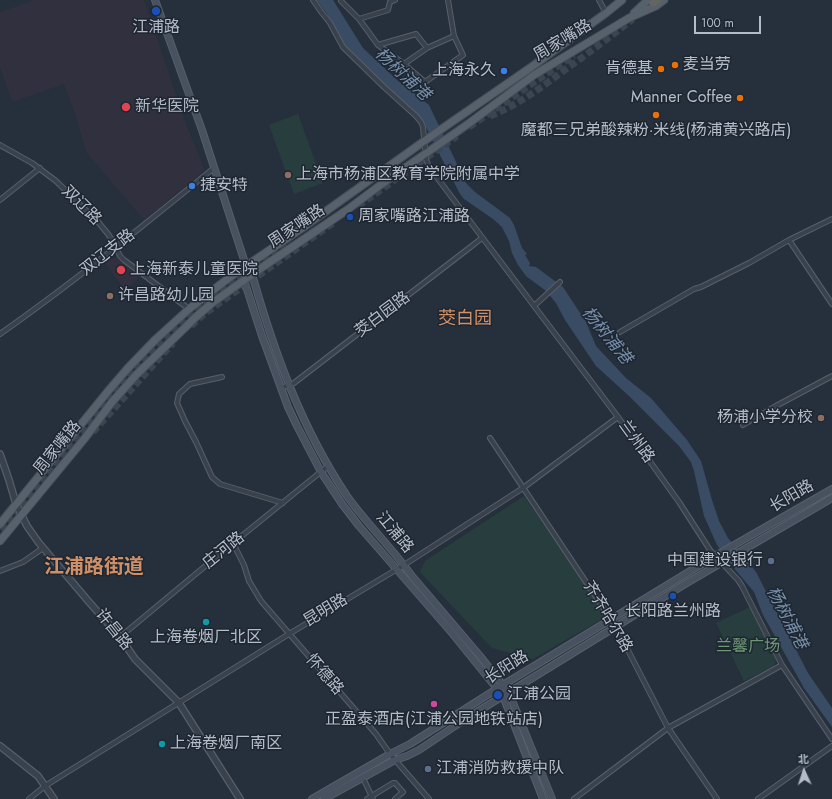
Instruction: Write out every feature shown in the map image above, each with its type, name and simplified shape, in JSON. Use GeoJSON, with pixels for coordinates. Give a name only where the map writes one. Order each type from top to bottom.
{"type":"FeatureCollection","features":[{"type":"Feature","properties":{"kind":"main road","name":"江浦路"},"geometry":{"type":"LineString","coordinates":[[155,0],[202,130],[246,266],[252,274],[281,367],[307,427],[328,466],[348,497],[412,576],[480,656],[506,694],[552,799]]}},
{"type":"Feature","properties":{"kind":"main road","name":"周家嘴路"},"geometry":{"type":"LineString","coordinates":[[0,524],[118,379],[156,339],[189,309],[246,266],[530,68],[620,2],[627,0]]}},
{"type":"Feature","properties":{"kind":"main road","name":"周家嘴路"},"geometry":{"type":"LineString","coordinates":[[0,541],[85,438],[112,402],[137,374],[212,303],[347,210],[534,75],[629,18],[656,6],[664,0]]}},
{"type":"Feature","properties":{"kind":"main road"},"geometry":{"type":"LineString","coordinates":[[629,18],[653,1]]}},
{"type":"Feature","properties":{"kind":"main road","name":"江浦路"},"geometry":{"type":"LineString","coordinates":[[246,266],[244,280],[258,325],[281,388],[297,426],[321,472],[342,504],[359,526],[501,687]]}},
{"type":"Feature","properties":{"kind":"main road","name":"长阳路"},"geometry":{"type":"LineString","coordinates":[[312,799],[410,744],[715,556],[832,489]]}},
{"type":"Feature","properties":{"kind":"main road","name":"长阳路"},"geometry":{"type":"LineString","coordinates":[[324,799],[395,760],[419,750],[506,694],[721,562],[832,498]]}},
{"type":"Feature","properties":{"kind":"main road","name":"江浦路"},"geometry":{"type":"LineString","coordinates":[[506,694],[543,799]]}},
{"type":"Feature","properties":{"kind":"street","name":"兰州路"},"geometry":{"type":"LineString","coordinates":[[313,0],[330,23],[343,47],[421,122],[427,139],[426,154],[429,167],[618,417],[679,502],[715,556],[738,580],[782,665],[832,739]]}},
{"type":"Feature","properties":{"kind":"street"},"geometry":{"type":"LineString","coordinates":[[342,0],[359,19],[378,45],[425,82],[463,55],[454,36],[448,0]]}},
{"type":"Feature","properties":{"kind":"street"},"geometry":{"type":"LineString","coordinates":[[359,19],[388,10],[390,2],[395,0]]}},
{"type":"Feature","properties":{"kind":"street"},"geometry":{"type":"LineString","coordinates":[[599,0],[606,13]]}},
{"type":"Feature","properties":{"kind":"street"},"geometry":{"type":"LineString","coordinates":[[378,45],[416,34],[428,48]]}},
{"type":"Feature","properties":{"kind":"street"},"geometry":{"type":"LineString","coordinates":[[404,64],[428,48],[454,36]]}},
{"type":"Feature","properties":{"kind":"street","name":"双辽路"},"geometry":{"type":"LineString","coordinates":[[0,145],[40,168],[56,181],[108,234],[120,256],[124,260],[189,309]]}},
{"type":"Feature","properties":{"kind":"street"},"geometry":{"type":"LineString","coordinates":[[0,200],[40,168]]}},
{"type":"Feature","properties":{"kind":"street","name":"双辽支路"},"geometry":{"type":"LineString","coordinates":[[0,334],[116,247],[214,168]]}},
{"type":"Feature","properties":{"kind":"street"},"geometry":{"type":"LineString","coordinates":[[620,332],[694,289],[749,263],[789,240],[832,219]]}},
{"type":"Feature","properties":{"kind":"street","name":"茭白园路"},"geometry":{"type":"LineString","coordinates":[[281,388],[299,379],[482,238]]}},
{"type":"Feature","properties":{"kind":"street"},"geometry":{"type":"LineString","coordinates":[[789,240],[832,304]]}},
{"type":"Feature","properties":{"kind":"street"},"geometry":{"type":"LineString","coordinates":[[534,306],[560,282]]}},
{"type":"Feature","properties":{"kind":"street"},"geometry":{"type":"LineString","coordinates":[[744,425],[832,376]]}},
{"type":"Feature","properties":{"kind":"street"},"geometry":{"type":"LineString","coordinates":[[222,377],[190,384],[179,394],[178,403],[212,477],[220,484],[283,503]]}},
{"type":"Feature","properties":{"kind":"street","name":"昆明路"},"geometry":{"type":"LineString","coordinates":[[29,799],[45,786],[288,634],[404,565],[523,488],[618,417]]}},
{"type":"Feature","properties":{"kind":"street","name":"齐齐哈尔路"},"geometry":{"type":"LineString","coordinates":[[490,438],[611,619],[668,728],[717,799]]}},
{"type":"Feature","properties":{"kind":"street","name":"许昌路"},"geometry":{"type":"LineString","coordinates":[[0,454],[16,504],[27,526],[43,548],[120,637],[135,659],[179,703],[240,799]]}},
{"type":"Feature","properties":{"kind":"street","name":"庄河路"},"geometry":{"type":"LineString","coordinates":[[120,637],[328,466]]}},
{"type":"Feature","properties":{"kind":"street","name":"怀德路"},"geometry":{"type":"LineString","coordinates":[[233,543],[244,565],[249,581],[261,601],[376,734],[390,754],[429,799]]}},
{"type":"Feature","properties":{"kind":"street"},"geometry":{"type":"LineString","coordinates":[[0,571],[23,562],[43,548]]}},
{"type":"Feature","properties":{"kind":"street"},"geometry":{"type":"LineString","coordinates":[[574,799],[668,728],[782,665]]}},
{"type":"Feature","properties":{"kind":"street"},"geometry":{"type":"LineString","coordinates":[[0,746],[38,776],[54,799]]}},
{"type":"Feature","properties":{"kind":"street"},"geometry":{"type":"LineString","coordinates":[[758,799],[832,746]]}},
{"type":"Feature","properties":{"kind":"street"},"geometry":{"type":"LineString","coordinates":[[363,778],[372,798]]}},
{"type":"Feature","properties":{"kind":"street"},"geometry":{"type":"LineString","coordinates":[[367,799],[372,798],[393,783],[395,783],[403,792],[395,799]]}},
{"type":"Feature","properties":{"kind":"shaded area","name":"新华医院"},"geometry":{"type":"Polygon","coordinates":[[[34,0],[144,0],[186,124],[205,170],[144,220],[86,152],[74,111],[64,84],[12,102],[0,67],[0,12],[34,0]]]}},
{"type":"Feature","properties":{"kind":"shaded area","name":"杨树浦港"},"geometry":{"type":"Polygon","coordinates":[[[317,0],[333,0],[363,48],[397,80],[429,105],[466,183],[475,192],[510,218],[522,248],[527,254],[525,255],[530,263],[529,266],[536,267],[563,287],[586,322],[596,346],[626,378],[651,398],[687,440],[701,461],[719,521],[728,538],[756,572],[808,673],[832,708],[832,727],[804,688],[763,615],[754,592],[717,545],[704,516],[691,462],[679,446],[629,396],[596,366],[565,320],[556,303],[546,291],[526,276],[518,265],[502,227],[464,199],[460,194],[424,123],[357,60],[345,46],[327,14],[317,0]]]}},
{"type":"Feature","properties":{"kind":"shaded area","name":"上海新泰儿童医院"},"geometry":{"type":"Polygon","coordinates":[[[113,258],[118,259],[140,277],[125,290],[105,263],[113,258]]]}},
{"type":"Feature","properties":{"kind":"green space"},"geometry":{"type":"Polygon","coordinates":[[[298,114],[323,183],[294,194],[269,125],[298,114]]]}},
{"type":"Feature","properties":{"kind":"green space","name":"江浦公园"},"geometry":{"type":"Polygon","coordinates":[[[524,496],[603,610],[604,618],[533,659],[492,648],[420,572],[425,561],[524,496]]]}},
{"type":"Feature","properties":{"kind":"green space","name":"兰馨广场"},"geometry":{"type":"Polygon","coordinates":[[[750,607],[776,659],[773,666],[744,681],[716,623],[750,607]]]}},
{"type":"Feature","properties":{"kind":"tunnel"},"geometry":{"type":"LineString","coordinates":[[490,116],[510,107],[539,89],[633,19]]}},
{"type":"Feature","properties":{"kind":"tunnel"},"geometry":{"type":"LineString","coordinates":[[469,127],[574,55]]}},
{"type":"Feature","properties":{"kind":"tunnel"},"geometry":{"type":"LineString","coordinates":[[358,206],[457,136]]}},
{"type":"Feature","properties":{"kind":"tunnel"},"geometry":{"type":"LineString","coordinates":[[191,326],[204,314],[333,223]]}},
{"type":"Feature","properties":{"kind":"tunnel"},"geometry":{"type":"LineString","coordinates":[[0,529],[113,392],[173,328],[196,308],[289,241]]}},
{"type":"Feature","properties":{"kind":"tunnel"},"geometry":{"type":"LineString","coordinates":[[93,432],[173,343]]}},
{"type":"Feature","properties":{"kind":"place","name":"江浦路"},"geometry":{"type":"Point","coordinates":[156,11]}},
{"type":"Feature","properties":{"kind":"place","name":"麦当劳"},"geometry":{"type":"Point","coordinates":[675,65]}},
{"type":"Feature","properties":{"kind":"place","name":"肯德基"},"geometry":{"type":"Point","coordinates":[661,69]}},
{"type":"Feature","properties":{"kind":"place","name":"上海永久"},"geometry":{"type":"Point","coordinates":[504,71]}},
{"type":"Feature","properties":{"kind":"place","name":"Manner Coffee"},"geometry":{"type":"Point","coordinates":[740,98]}},
{"type":"Feature","properties":{"kind":"place","name":"新华医院"},"geometry":{"type":"Point","coordinates":[126,107]}},
{"type":"Feature","properties":{"kind":"place","name":"魔都三兄弟酸辣粉·米线(杨浦黄兴路店)"},"geometry":{"type":"Point","coordinates":[656,115]}},
{"type":"Feature","properties":{"kind":"place","name":"上海市杨浦区教育学院附属中学"},"geometry":{"type":"Point","coordinates":[288,175]}},
{"type":"Feature","properties":{"kind":"place","name":"捷安特"},"geometry":{"type":"Point","coordinates":[192,186]}},
{"type":"Feature","properties":{"kind":"place","name":"周家嘴路江浦路"},"geometry":{"type":"Point","coordinates":[350,217]}},
{"type":"Feature","properties":{"kind":"place","name":"上海新泰儿童医院"},"geometry":{"type":"Point","coordinates":[121,270]}},
{"type":"Feature","properties":{"kind":"place","name":"许昌路幼儿园"},"geometry":{"type":"Point","coordinates":[110,296]}},
{"type":"Feature","properties":{"kind":"place","name":"杨浦小学分校"},"geometry":{"type":"Point","coordinates":[821,418]}},
{"type":"Feature","properties":{"kind":"place","name":"中国建设银行"},"geometry":{"type":"Point","coordinates":[771,561]}},
{"type":"Feature","properties":{"kind":"place","name":"长阳路兰州路"},"geometry":{"type":"Point","coordinates":[673,596]}},
{"type":"Feature","properties":{"kind":"place","name":"上海卷烟厂北区"},"geometry":{"type":"Point","coordinates":[206,622]}},
{"type":"Feature","properties":{"kind":"place","name":"江浦公园"},"geometry":{"type":"Point","coordinates":[498,695]}},
{"type":"Feature","properties":{"kind":"place","name":"正盈泰酒店(江浦公园地铁站店)"},"geometry":{"type":"Point","coordinates":[434,704]}},
{"type":"Feature","properties":{"kind":"place","name":"上海卷烟厂南区"},"geometry":{"type":"Point","coordinates":[162,744]}},
{"type":"Feature","properties":{"kind":"place","name":"江浦消防救援中队"},"geometry":{"type":"Point","coordinates":[428,769]}},
{"type":"Feature","properties":{"kind":"district","name":"茭白园"},"geometry":{"type":"Point","coordinates":[465,320]}},
{"type":"Feature","properties":{"kind":"district","name":"江浦路街道"},"geometry":{"type":"Point","coordinates":[94,568]}}]}
